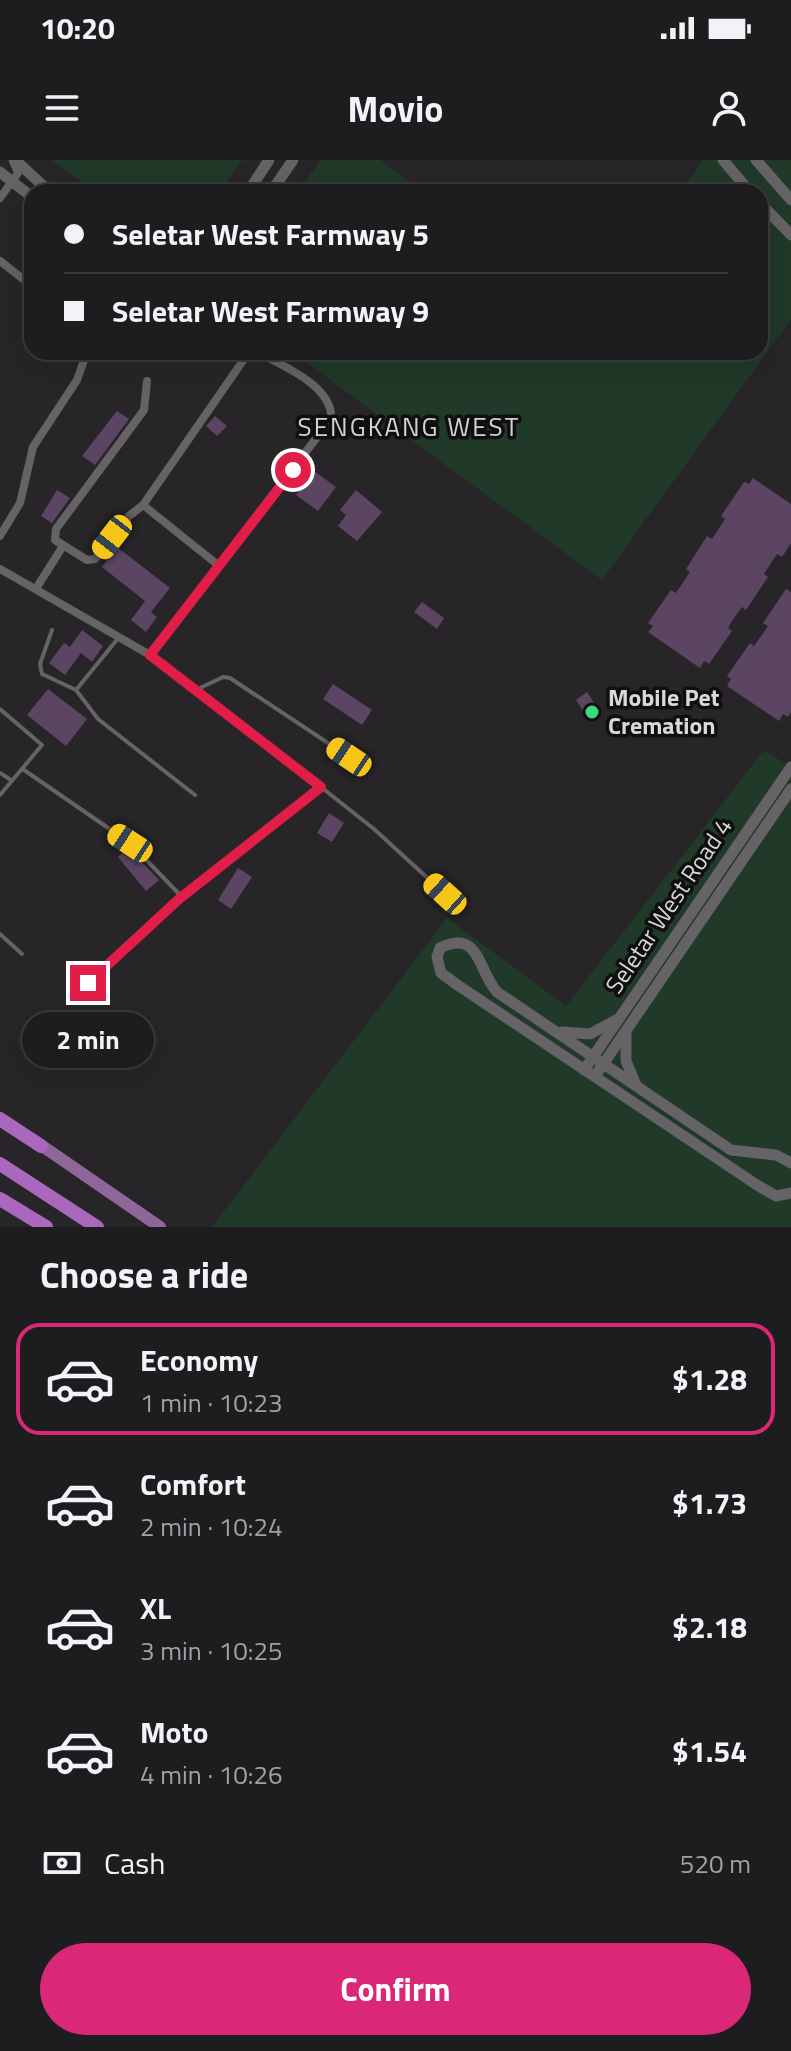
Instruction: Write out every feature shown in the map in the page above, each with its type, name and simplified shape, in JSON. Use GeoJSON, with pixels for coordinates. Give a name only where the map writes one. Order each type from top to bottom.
{"type":"FeatureCollection","features":[{"type":"Feature","properties":{"kind":"highway"},"geometry":{"type":"LineString","coordinates":[[0,1117],[41,1146]]}},
{"type":"Feature","properties":{"kind":"highway"},"geometry":{"type":"LineString","coordinates":[[0,1164],[97,1227]]}},
{"type":"Feature","properties":{"kind":"highway"},"geometry":{"type":"LineString","coordinates":[[0,1199],[46,1227]]}},
{"type":"Feature","properties":{"kind":"main road"},"geometry":{"type":"LineString","coordinates":[[13,160],[41,184]]}},
{"type":"Feature","properties":{"kind":"main road"},"geometry":{"type":"LineString","coordinates":[[253,184],[269,160]]}},
{"type":"Feature","properties":{"kind":"main road"},"geometry":{"type":"LineString","coordinates":[[723,160],[743,184]]}},
{"type":"Feature","properties":{"kind":"main road"},"geometry":{"type":"LineString","coordinates":[[756,160],[791,200]]}},
{"type":"Feature","properties":{"kind":"main road"},"geometry":{"type":"LineString","coordinates":[[276,184],[290,164]]}},
{"type":"Feature","properties":{"kind":"main road"},"geometry":{"type":"LineString","coordinates":[[0,172],[24,191]]}},
{"type":"Feature","properties":{"kind":"main road"},"geometry":{"type":"LineString","coordinates":[[768,211],[791,235]]}},
{"type":"Feature","properties":{"kind":"main road","name":"Seletar West Road 4"},"geometry":{"type":"LineString","coordinates":[[590,1073],[619,1018],[791,767]]}},
{"type":"Feature","properties":{"kind":"main road","name":"Seletar West Road 4"},"geometry":{"type":"LineString","coordinates":[[598,1060],[627,1028],[791,789]]}},
{"type":"Feature","properties":{"kind":"main road"},"geometry":{"type":"LineString","coordinates":[[791,1163],[776,1155],[731,1150],[497,992],[487,980],[476,952],[464,943],[453,941],[440,948],[441,973],[776,1196],[791,1193]]}},
{"type":"Feature","properties":{"kind":"main road"},"geometry":{"type":"LineString","coordinates":[[553,1029],[590,1034],[619,1018]]}},
{"type":"Feature","properties":{"kind":"main road"},"geometry":{"type":"LineString","coordinates":[[627,1028],[626,1061],[636,1085]]}},
{"type":"Feature","properties":{"kind":"main road"},"geometry":{"type":"LineString","coordinates":[[41,1146],[160,1227]]}},
{"type":"Feature","properties":{"kind":"street"},"geometry":{"type":"LineString","coordinates":[[0,198],[18,173],[13,160]]}},
{"type":"Feature","properties":{"kind":"street"},"geometry":{"type":"LineString","coordinates":[[0,261],[24,280]]}},
{"type":"Feature","properties":{"kind":"street"},"geometry":{"type":"LineString","coordinates":[[0,536],[20,503],[33,447],[77,380],[84,360]]}},
{"type":"Feature","properties":{"kind":"street"},"geometry":{"type":"LineString","coordinates":[[147,381],[144,410],[56,529],[55,540],[87,560],[95,559],[129,516],[143,505],[243,360]]}},
{"type":"Feature","properties":{"kind":"street"},"geometry":{"type":"LineString","coordinates":[[150,655],[331,419],[332,411],[323,394],[272,360]]}},
{"type":"Feature","properties":{"kind":"street"},"geometry":{"type":"LineString","coordinates":[[143,505],[218,565]]}},
{"type":"Feature","properties":{"kind":"street"},"geometry":{"type":"LineString","coordinates":[[37,587],[63,546]]}},
{"type":"Feature","properties":{"kind":"street"},"geometry":{"type":"LineString","coordinates":[[0,569],[121,635],[321,787]]}},
{"type":"Feature","properties":{"kind":"lane"},"geometry":{"type":"LineString","coordinates":[[52,630],[39,669],[42,674],[76,690],[98,719],[195,795]]}},
{"type":"Feature","properties":{"kind":"lane"},"geometry":{"type":"LineString","coordinates":[[76,690],[121,635]]}},
{"type":"Feature","properties":{"kind":"lane"},"geometry":{"type":"LineString","coordinates":[[196,690],[230,678],[349,757]]}},
{"type":"Feature","properties":{"kind":"lane"},"geometry":{"type":"LineString","coordinates":[[0,709],[41,742],[41,749],[0,795]]}},
{"type":"Feature","properties":{"kind":"lane"},"geometry":{"type":"LineString","coordinates":[[24,770],[130,843],[182,897]]}},
{"type":"Feature","properties":{"kind":"lane"},"geometry":{"type":"LineString","coordinates":[[0,773],[11,780]]}},
{"type":"Feature","properties":{"kind":"lane"},"geometry":{"type":"LineString","coordinates":[[88,983],[182,897],[321,787],[374,829],[445,894]]}},
{"type":"Feature","properties":{"kind":"lane"},"geometry":{"type":"LineString","coordinates":[[0,934],[22,954]]}},
{"type":"Feature","properties":{"kind":"green space"},"geometry":{"type":"Polygon","coordinates":[[[51,160],[242,160],[226,184],[85,184],[51,160]]]}},
{"type":"Feature","properties":{"kind":"green space"},"geometry":{"type":"Polygon","coordinates":[[[321,160],[380,160],[412,184],[303,184],[321,160]]]}},
{"type":"Feature","properties":{"kind":"green space"},"geometry":{"type":"Polygon","coordinates":[[[703,160],[791,160],[791,319],[768,351],[768,184],[686,184],[703,160]]]}},
{"type":"Feature","properties":{"kind":"green space"},"geometry":{"type":"Polygon","coordinates":[[[303,360],[761,360],[602,580],[303,360]]]}},
{"type":"Feature","properties":{"kind":"green space"},"geometry":{"type":"Polygon","coordinates":[[[764,750],[791,767],[791,1227],[212,1227],[447,918],[566,1006],[764,750]]]}},
{"type":"Feature","properties":{"kind":"building"},"geometry":{"type":"Polygon","coordinates":[[[117,411],[129,419],[95,465],[82,456],[117,411]]]}},
{"type":"Feature","properties":{"kind":"building"},"geometry":{"type":"Polygon","coordinates":[[[215,416],[227,426],[217,436],[206,426],[215,416]]]}},
{"type":"Feature","properties":{"kind":"building"},"geometry":{"type":"Polygon","coordinates":[[[314,471],[336,487],[318,511],[296,495],[314,471]]]}},
{"type":"Feature","properties":{"kind":"building"},"geometry":{"type":"Polygon","coordinates":[[[753,478],[791,504],[791,543],[782,557],[777,554],[764,574],[768,577],[746,610],[742,607],[732,621],[728,628],[732,631],[709,664],[704,661],[700,668],[648,632],[653,626],[648,623],[671,590],[676,593],[690,572],[686,569],[707,536],[712,539],[725,519],[721,516],[744,482],[749,484],[753,478]]]}},
{"type":"Feature","properties":{"kind":"building"},"geometry":{"type":"Polygon","coordinates":[[[57,490],[70,498],[52,523],[41,516],[57,490]]]}},
{"type":"Feature","properties":{"kind":"building"},"geometry":{"type":"Polygon","coordinates":[[[356,490],[382,512],[357,541],[338,526],[346,515],[340,510],[356,490]]]}},
{"type":"Feature","properties":{"kind":"building"},"geometry":{"type":"Polygon","coordinates":[[[117,547],[170,588],[151,612],[157,617],[146,632],[131,620],[145,601],[102,567],[117,547]]]}},
{"type":"Feature","properties":{"kind":"building"},"geometry":{"type":"Polygon","coordinates":[[[786,589],[791,592],[791,712],[788,717],[783,714],[779,721],[727,686],[731,679],[727,676],[750,643],[754,646],[768,626],[763,623],[786,589]]]}},
{"type":"Feature","properties":{"kind":"building"},"geometry":{"type":"Polygon","coordinates":[[[422,602],[444,618],[437,629],[414,612],[422,602]]]}},
{"type":"Feature","properties":{"kind":"building"},"geometry":{"type":"Polygon","coordinates":[[[82,630],[103,646],[92,662],[81,653],[65,675],[49,663],[64,643],[70,647],[82,630]]]}},
{"type":"Feature","properties":{"kind":"building"},"geometry":{"type":"Polygon","coordinates":[[[333,684],[372,710],[362,725],[323,699],[333,684]]]}},
{"type":"Feature","properties":{"kind":"building"},"geometry":{"type":"Polygon","coordinates":[[[48,689],[87,719],[66,746],[27,715],[48,689]]]}},
{"type":"Feature","properties":{"kind":"building"},"geometry":{"type":"Polygon","coordinates":[[[587,692],[600,712],[589,719],[576,700],[587,692]]]}},
{"type":"Feature","properties":{"kind":"building"},"geometry":{"type":"Polygon","coordinates":[[[329,813],[344,823],[332,842],[317,833],[329,813]]]}},
{"type":"Feature","properties":{"kind":"building"},"geometry":{"type":"Polygon","coordinates":[[[128,848],[159,880],[146,891],[118,857],[128,848]]]}},
{"type":"Feature","properties":{"kind":"building"},"geometry":{"type":"Polygon","coordinates":[[[238,868],[252,877],[231,909],[218,900],[238,868]]]}},
{"type":"Feature","properties":{"kind":"place","name":"Mobile Pet Cremation"},"geometry":{"type":"Point","coordinates":[592,712]}},
{"type":"Feature","properties":{"kind":"district","name":"SENGKANG WEST"},"geometry":{"type":"Point","coordinates":[409,427]}},
{"type":"Feature","properties":{"kind":"route"},"geometry":{"type":"LineString","coordinates":[[88,983],[179,899],[321,787],[150,655],[293,470]]}}]}
